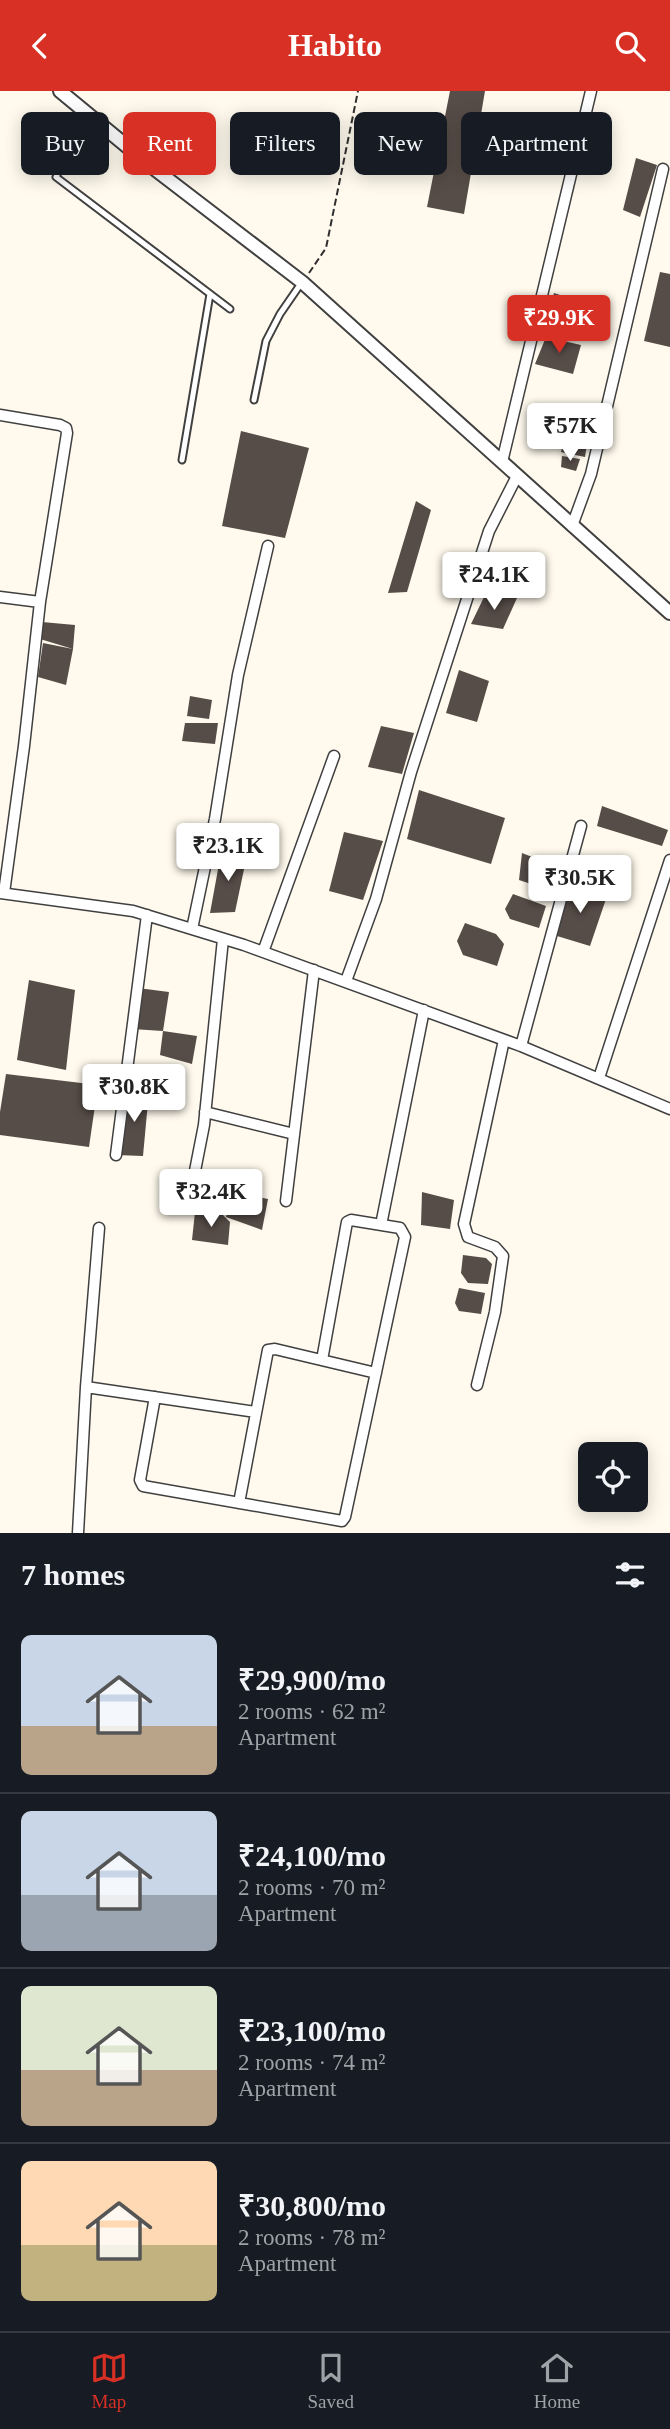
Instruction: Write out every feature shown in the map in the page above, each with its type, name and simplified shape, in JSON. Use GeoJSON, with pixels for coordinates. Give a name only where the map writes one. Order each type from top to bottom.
{"type":"FeatureCollection","features":[{"type":"Feature","properties":{"kind":"street"},"geometry":{"type":"LineString","coordinates":[[60,91],[85,112]]}},
{"type":"Feature","properties":{"kind":"street"},"geometry":{"type":"LineString","coordinates":[[502,462],[591,91]]}},
{"type":"Feature","properties":{"kind":"street"},"geometry":{"type":"LineString","coordinates":[[109,131],[302,282],[670,613]]}},
{"type":"Feature","properties":{"kind":"street"},"geometry":{"type":"LineString","coordinates":[[572,526],[591,474],[663,169]]}},
{"type":"Feature","properties":{"kind":"street"},"geometry":{"type":"LineString","coordinates":[[0,415],[60,425],[66,428],[67,433],[40,602],[24,746],[2,893],[147,915],[223,939],[504,1039],[670,1109]]}},
{"type":"Feature","properties":{"kind":"street"},"geometry":{"type":"LineString","coordinates":[[346,981],[376,899],[411,772],[489,531],[517,476]]}},
{"type":"Feature","properties":{"kind":"street"},"geometry":{"type":"LineString","coordinates":[[192,929],[215,819],[238,675],[268,546]]}},
{"type":"Feature","properties":{"kind":"street"},"geometry":{"type":"LineString","coordinates":[[0,597],[40,602]]}},
{"type":"Feature","properties":{"kind":"street"},"geometry":{"type":"LineString","coordinates":[[263,952],[334,756]]}},
{"type":"Feature","properties":{"kind":"street"},"geometry":{"type":"LineString","coordinates":[[520,1046],[581,826]]}},
{"type":"Feature","properties":{"kind":"street"},"geometry":{"type":"LineString","coordinates":[[599,1078],[670,860]]}},
{"type":"Feature","properties":{"kind":"street"},"geometry":{"type":"LineString","coordinates":[[116,1155],[147,915]]}},
{"type":"Feature","properties":{"kind":"street"},"geometry":{"type":"LineString","coordinates":[[193,1181],[205,1112],[223,939]]}},
{"type":"Feature","properties":{"kind":"street"},"geometry":{"type":"LineString","coordinates":[[286,1201],[314,970]]}},
{"type":"Feature","properties":{"kind":"street"},"geometry":{"type":"LineString","coordinates":[[381,1225],[425,1010]]}},
{"type":"Feature","properties":{"kind":"street"},"geometry":{"type":"LineString","coordinates":[[477,1385],[495,1312],[503,1256],[495,1247],[468,1237],[464,1224],[504,1039]]}},
{"type":"Feature","properties":{"kind":"street"},"geometry":{"type":"LineString","coordinates":[[205,1112],[294,1134]]}},
{"type":"Feature","properties":{"kind":"street"},"geometry":{"type":"LineString","coordinates":[[155,1397],[141,1485],[342,1521],[346,1514],[405,1237],[400,1228],[351,1220],[347,1222],[321,1360]]}},
{"type":"Feature","properties":{"kind":"street"},"geometry":{"type":"LineString","coordinates":[[78,1533],[99,1228]]}},
{"type":"Feature","properties":{"kind":"street"},"geometry":{"type":"LineString","coordinates":[[239,1503],[268,1350],[275,1349],[376,1373]]}},
{"type":"Feature","properties":{"kind":"street"},"geometry":{"type":"LineString","coordinates":[[86,1387],[256,1412]]}},
{"type":"Feature","properties":{"kind":"lane"},"geometry":{"type":"LineString","coordinates":[[57,175],[56,177],[230,309]]}},
{"type":"Feature","properties":{"kind":"lane"},"geometry":{"type":"LineString","coordinates":[[254,400],[266,341],[280,314],[302,282]]}},
{"type":"Feature","properties":{"kind":"lane"},"geometry":{"type":"LineString","coordinates":[[182,460],[210,293]]}},
{"type":"Feature","properties":{"kind":"path"},"geometry":{"type":"LineString","coordinates":[[302,282],[326,247],[358,91]]}},
{"type":"Feature","properties":{"kind":"building"},"geometry":{"type":"Polygon","coordinates":[[[450,91],[485,91],[481,112],[461,112],[461,175],[471,175],[464,214],[427,207],[433,175],[447,175],[446,112],[450,91]]]}},
{"type":"Feature","properties":{"kind":"building"},"geometry":{"type":"Polygon","coordinates":[[[636,158],[657,165],[640,217],[623,210],[636,158]]]}},
{"type":"Feature","properties":{"kind":"building"},"geometry":{"type":"Polygon","coordinates":[[[660,272],[670,274],[670,347],[644,341],[660,272]]]}},
{"type":"Feature","properties":{"kind":"building"},"geometry":{"type":"Polygon","coordinates":[[[554,293],[584,303],[580,328],[546,323],[554,293]]]}},
{"type":"Feature","properties":{"kind":"building"},"geometry":{"type":"Polygon","coordinates":[[[546,337],[581,345],[573,374],[535,364],[546,337]]]}},
{"type":"Feature","properties":{"kind":"building"},"geometry":{"type":"Polygon","coordinates":[[[241,431],[309,448],[285,538],[222,526],[241,431]]]}},
{"type":"Feature","properties":{"kind":"building"},"geometry":{"type":"Polygon","coordinates":[[[565,437],[587,444],[585,457],[561,452],[565,437]]]}},
{"type":"Feature","properties":{"kind":"building"},"geometry":{"type":"Polygon","coordinates":[[[562,456],[580,459],[576,471],[561,467],[562,456]]]}},
{"type":"Feature","properties":{"kind":"building"},"geometry":{"type":"Polygon","coordinates":[[[416,501],[431,510],[407,592],[388,593],[416,501]]]}},
{"type":"Feature","properties":{"kind":"building"},"geometry":{"type":"Polygon","coordinates":[[[484,597],[517,598],[503,629],[471,624],[484,597]]]}},
{"type":"Feature","properties":{"kind":"building"},"geometry":{"type":"Polygon","coordinates":[[[42,622],[75,625],[73,649],[40,639],[42,622]]]}},
{"type":"Feature","properties":{"kind":"building"},"geometry":{"type":"Polygon","coordinates":[[[43,643],[73,649],[66,685],[38,677],[43,643]]]}},
{"type":"Feature","properties":{"kind":"building"},"geometry":{"type":"Polygon","coordinates":[[[459,670],[489,681],[477,722],[446,713],[459,670]]]}},
{"type":"Feature","properties":{"kind":"building"},"geometry":{"type":"Polygon","coordinates":[[[190,696],[212,700],[209,719],[187,716],[190,696]]]}},
{"type":"Feature","properties":{"kind":"building"},"geometry":{"type":"Polygon","coordinates":[[[185,723],[218,723],[215,744],[182,741],[185,723]]]}},
{"type":"Feature","properties":{"kind":"building"},"geometry":{"type":"Polygon","coordinates":[[[381,726],[414,733],[402,774],[368,767],[381,726]]]}},
{"type":"Feature","properties":{"kind":"building"},"geometry":{"type":"Polygon","coordinates":[[[419,790],[505,818],[491,864],[407,839],[419,790]]]}},
{"type":"Feature","properties":{"kind":"building"},"geometry":{"type":"Polygon","coordinates":[[[602,806],[668,830],[662,846],[597,826],[602,806]]]}},
{"type":"Feature","properties":{"kind":"building"},"geometry":{"type":"Polygon","coordinates":[[[344,832],[383,841],[363,900],[329,891],[344,832]]]}},
{"type":"Feature","properties":{"kind":"building"},"geometry":{"type":"Polygon","coordinates":[[[221,853],[247,855],[235,912],[210,913],[221,853]]]}},
{"type":"Feature","properties":{"kind":"building"},"geometry":{"type":"Polygon","coordinates":[[[522,853],[555,866],[549,890],[519,880],[522,853]]]}},
{"type":"Feature","properties":{"kind":"building"},"geometry":{"type":"Polygon","coordinates":[[[566,883],[606,899],[590,946],[557,936],[566,883]]]}},
{"type":"Feature","properties":{"kind":"building"},"geometry":{"type":"Polygon","coordinates":[[[513,894],[546,906],[539,928],[510,919],[505,909],[513,894]]]}},
{"type":"Feature","properties":{"kind":"building"},"geometry":{"type":"Polygon","coordinates":[[[465,923],[496,934],[504,944],[497,966],[463,955],[457,941],[465,923]]]}},
{"type":"Feature","properties":{"kind":"building"},"geometry":{"type":"Polygon","coordinates":[[[29,980],[75,990],[66,1070],[17,1060],[29,980]]]}},
{"type":"Feature","properties":{"kind":"building"},"geometry":{"type":"Polygon","coordinates":[[[138,988],[169,992],[163,1031],[132,1029],[138,988]]]}},
{"type":"Feature","properties":{"kind":"building"},"geometry":{"type":"Polygon","coordinates":[[[163,1031],[197,1036],[192,1064],[160,1055],[163,1031]]]}},
{"type":"Feature","properties":{"kind":"building"},"geometry":{"type":"Polygon","coordinates":[[[6,1074],[98,1085],[89,1147],[0,1135],[0,1112],[6,1074]]]}},
{"type":"Feature","properties":{"kind":"building"},"geometry":{"type":"Polygon","coordinates":[[[129,1088],[149,1091],[143,1156],[116,1155],[129,1088]]]}},
{"type":"Feature","properties":{"kind":"building"},"geometry":{"type":"Polygon","coordinates":[[[233,1192],[268,1199],[262,1230],[226,1217],[233,1192]]]}},
{"type":"Feature","properties":{"kind":"building"},"geometry":{"type":"Polygon","coordinates":[[[422,1192],[454,1200],[450,1229],[421,1225],[422,1192]]]}},
{"type":"Feature","properties":{"kind":"building"},"geometry":{"type":"Polygon","coordinates":[[[195,1212],[223,1215],[230,1222],[228,1245],[192,1240],[195,1212]]]}},
{"type":"Feature","properties":{"kind":"building"},"geometry":{"type":"Polygon","coordinates":[[[463,1255],[486,1258],[492,1264],[488,1284],[468,1283],[461,1273],[463,1255]]]}},
{"type":"Feature","properties":{"kind":"building"},"geometry":{"type":"Polygon","coordinates":[[[459,1288],[485,1293],[481,1314],[459,1311],[455,1303],[459,1288]]]}}]}
